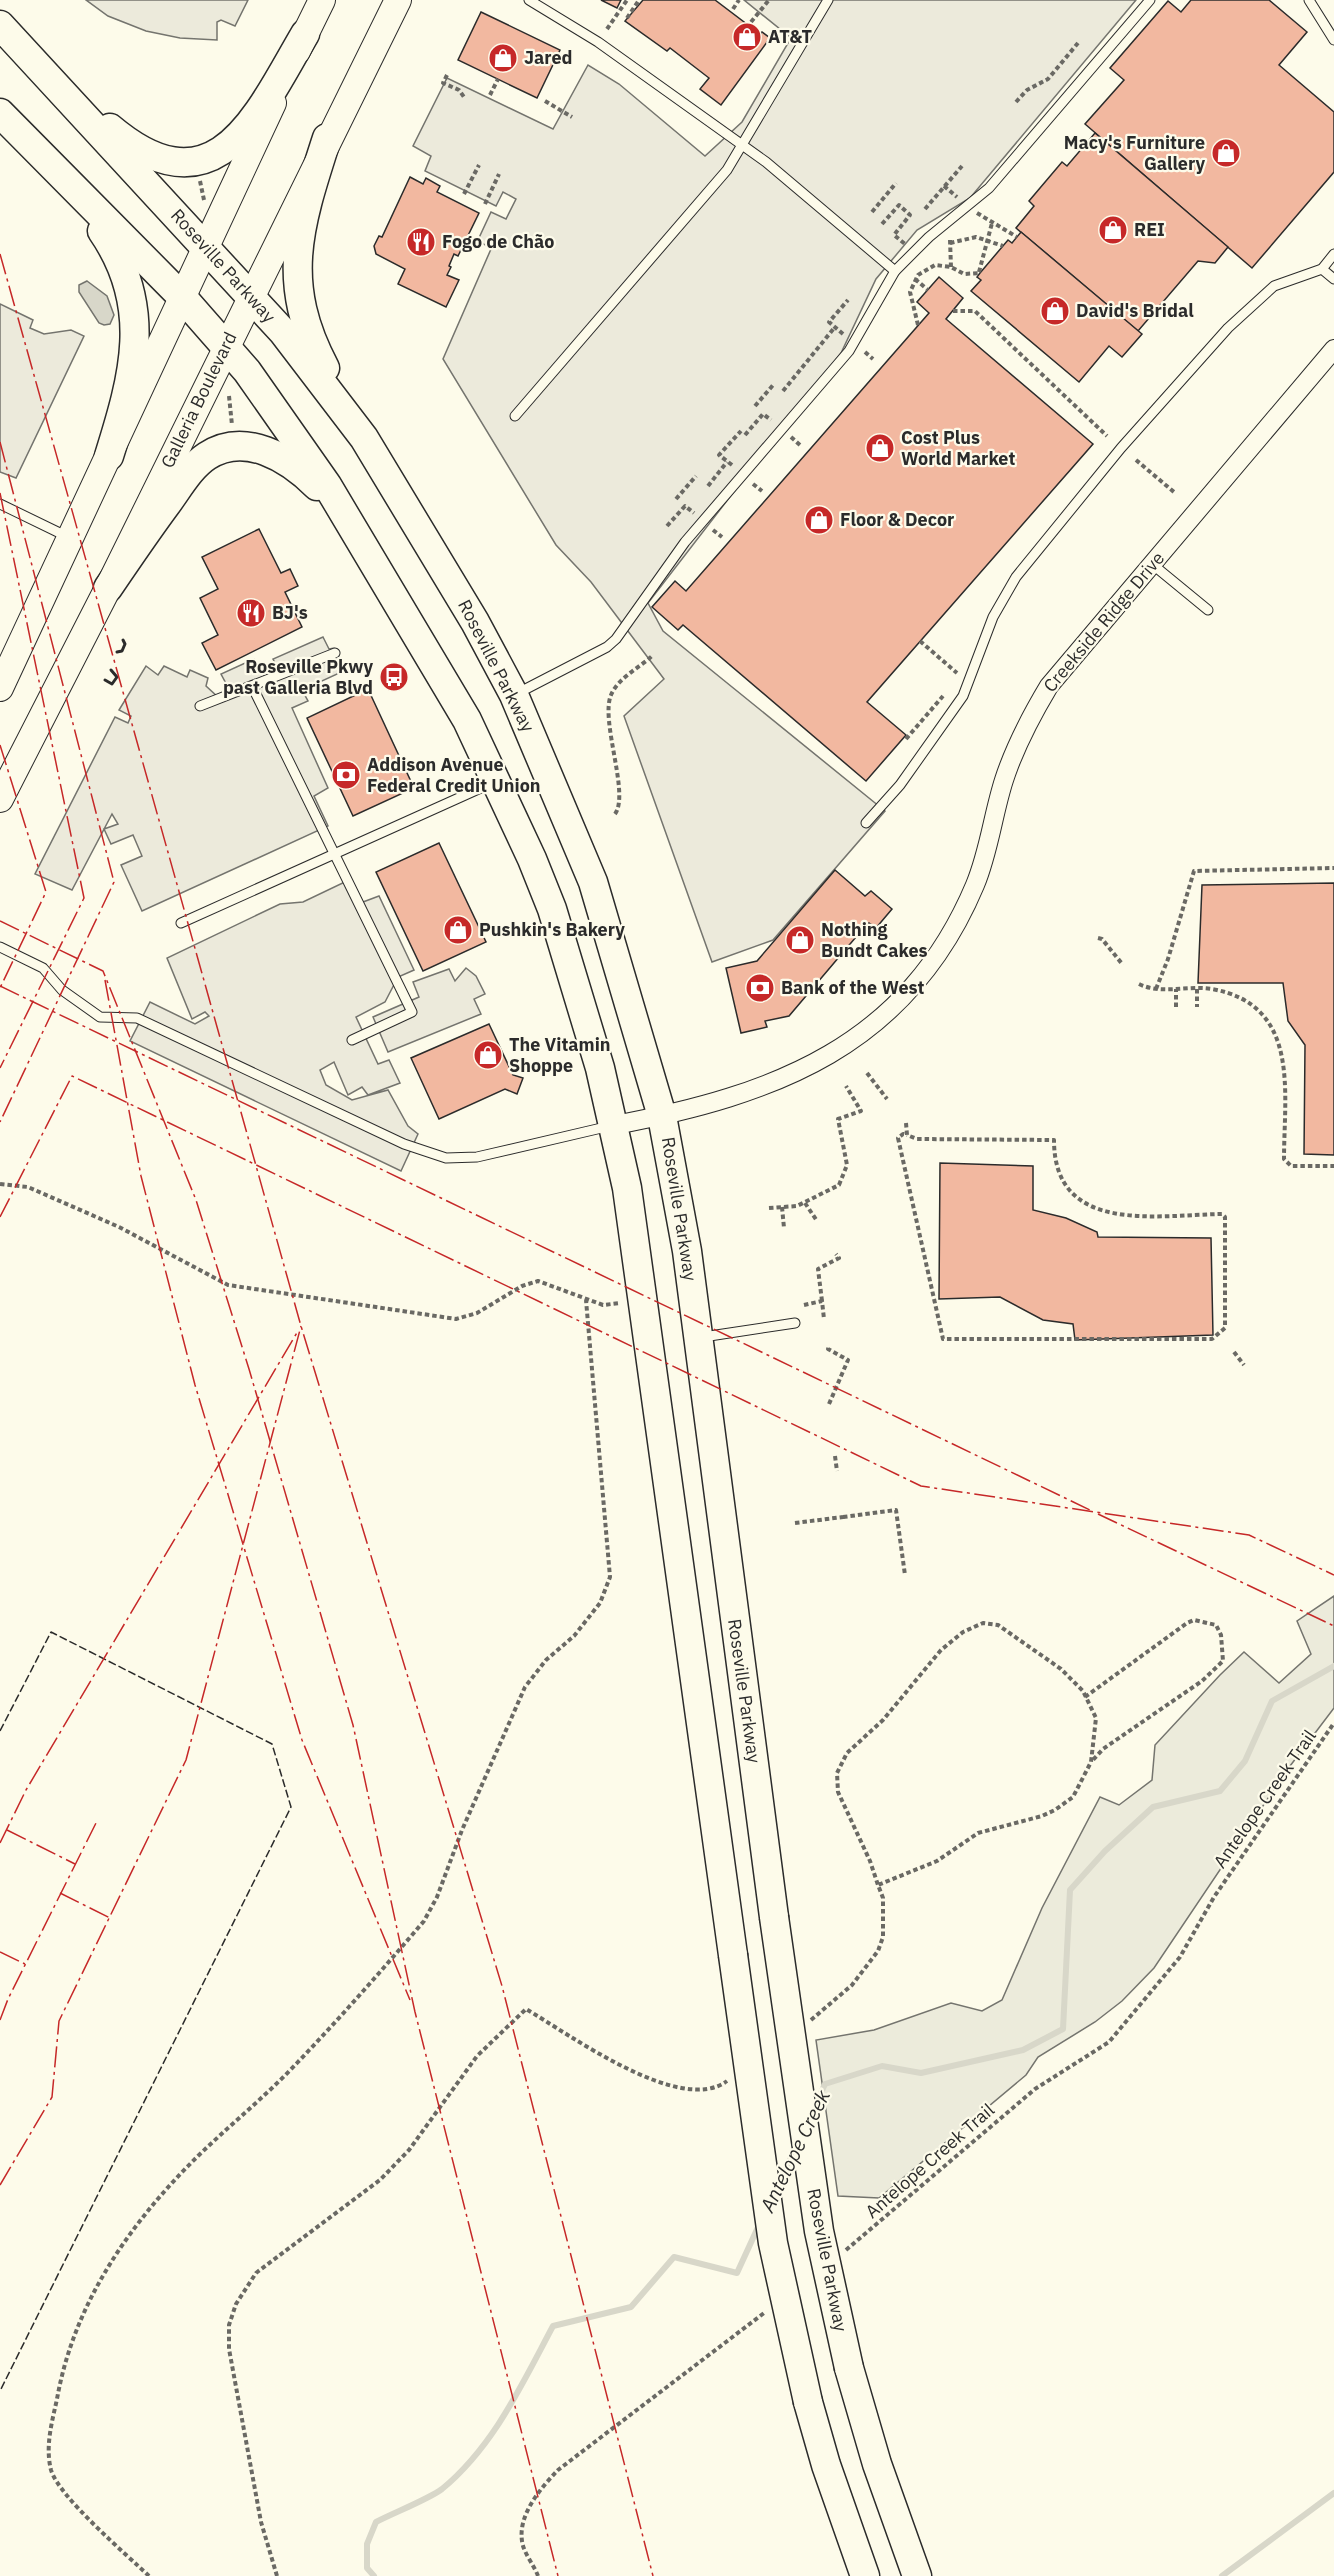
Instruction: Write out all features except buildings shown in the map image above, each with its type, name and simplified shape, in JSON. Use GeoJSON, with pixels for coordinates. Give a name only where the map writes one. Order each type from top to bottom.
{"type":"FeatureCollection","features":[{"type":"Feature","properties":{"kind":"main road"},"geometry":{"type":"LineString","coordinates":[[0,688],[322,0]]}},
{"type":"Feature","properties":{"kind":"main road","name":"Galleria Boulevard"},"geometry":{"type":"LineString","coordinates":[[0,799],[108,588],[327,138],[398,0]]}},
{"type":"Feature","properties":{"kind":"main road","name":"Roseville Parkway"},"geometry":{"type":"LineString","coordinates":[[0,25],[207,246],[283,332],[364,438],[476,622],[514,695],[593,882],[662,1116],[687,1251],[774,1917],[819,2231],[849,2368],[877,2464],[917,2576]]}},
{"type":"Feature","properties":{"kind":"main road"},"geometry":{"type":"LineString","coordinates":[[27,55],[114,132],[157,157],[189,162],[218,154],[247,129],[305,34]]}},
{"type":"Feature","properties":{"kind":"main road"},"geometry":{"type":"LineString","coordinates":[[0,113],[183,298],[226,346],[297,441],[363,542],[467,720],[497,781],[552,909],[615,1125],[627,1188],[773,2242],[808,2402],[826,2465],[865,2576]]}},
{"type":"Feature","properties":{"kind":"main road"},"geometry":{"type":"LineString","coordinates":[[327,138],[304,214],[298,248],[297,286],[305,322],[321,360],[364,438]]}},
{"type":"Feature","properties":{"kind":"main road"},"geometry":{"type":"LineString","coordinates":[[38,149],[112,245],[130,285],[135,332],[131,374],[125,406],[109,456]]}},
{"type":"Feature","properties":{"kind":"main road"},"geometry":{"type":"LineString","coordinates":[[108,588],[195,468],[207,456],[225,448],[257,448],[285,460],[317,486],[363,542]]}},
{"type":"Feature","properties":{"kind":"street","name":"Creekside Ridge Drive"},"geometry":{"type":"LineString","coordinates":[[615,1125],[714,1104],[809,1067],[884,1017],[915,983],[942,946],[975,884],[1004,779],[1032,714],[1067,662],[1334,349]]}},
{"type":"Feature","properties":{"kind":"lane"},"geometry":{"type":"LineString","coordinates":[[529,0],[598,42],[766,162],[895,272]]}},
{"type":"Feature","properties":{"kind":"lane"},"geometry":{"type":"LineString","coordinates":[[515,416],[727,170],[828,0]]}},
{"type":"Feature","properties":{"kind":"lane"},"geometry":{"type":"LineString","coordinates":[[514,695],[607,647],[616,639],[685,542],[849,351],[895,272],[914,252],[989,188],[1150,0]]}},
{"type":"Feature","properties":{"kind":"lane"},"geometry":{"type":"LineString","coordinates":[[1309,0],[1334,40]]}},
{"type":"Feature","properties":{"kind":"lane"},"geometry":{"type":"LineString","coordinates":[[866,823],[900,785],[963,696],[993,617],[1016,577],[1121,448],[1228,328],[1275,286],[1322,269],[1334,254]]}},
{"type":"Feature","properties":{"kind":"lane"},"geometry":{"type":"LineString","coordinates":[[1322,269],[1334,279]]}},
{"type":"Feature","properties":{"kind":"lane"},"geometry":{"type":"LineString","coordinates":[[0,504],[69,537]]}},
{"type":"Feature","properties":{"kind":"lane"},"geometry":{"type":"LineString","coordinates":[[1152,564],[1208,610]]}},
{"type":"Feature","properties":{"kind":"lane"},"geometry":{"type":"LineString","coordinates":[[200,706],[335,653]]}},
{"type":"Feature","properties":{"kind":"lane"},"geometry":{"type":"LineString","coordinates":[[252,686],[411,1012],[352,1040]]}},
{"type":"Feature","properties":{"kind":"lane"},"geometry":{"type":"LineString","coordinates":[[181,923],[497,781]]}},
{"type":"Feature","properties":{"kind":"lane"},"geometry":{"type":"LineString","coordinates":[[0,947],[43,968],[62,990],[100,1017],[137,1017],[404,1144],[446,1158],[477,1157],[615,1125]]}},
{"type":"Feature","properties":{"kind":"lane"},"geometry":{"type":"LineString","coordinates":[[698,1338],[795,1323]]}},
{"type":"Feature","properties":{"kind":"path"},"geometry":{"type":"LineString","coordinates":[[607,29],[627,0],[635,5]]}},
{"type":"Feature","properties":{"kind":"path"},"geometry":{"type":"LineString","coordinates":[[627,18],[639,0]]}},
{"type":"Feature","properties":{"kind":"path"},"geometry":{"type":"LineString","coordinates":[[732,9],[739,0]]}},
{"type":"Feature","properties":{"kind":"path"},"geometry":{"type":"LineString","coordinates":[[751,22],[769,0]]}},
{"type":"Feature","properties":{"kind":"path"},"geometry":{"type":"LineString","coordinates":[[1016,102],[1027,90],[1048,79],[1078,43]]}},
{"type":"Feature","properties":{"kind":"path"},"geometry":{"type":"LineString","coordinates":[[447,75],[443,83],[459,90],[464,97]]}},
{"type":"Feature","properties":{"kind":"path"},"geometry":{"type":"LineString","coordinates":[[490,95],[498,79]]}},
{"type":"Feature","properties":{"kind":"path"},"geometry":{"type":"LineString","coordinates":[[545,101],[572,117]]}},
{"type":"Feature","properties":{"kind":"path"},"geometry":{"type":"LineString","coordinates":[[464,194],[478,165]]}},
{"type":"Feature","properties":{"kind":"path"},"geometry":{"type":"LineString","coordinates":[[925,209],[962,166]]}},
{"type":"Feature","properties":{"kind":"path"},"geometry":{"type":"LineString","coordinates":[[198,171],[203,199],[208,204]]}},
{"type":"Feature","properties":{"kind":"path"},"geometry":{"type":"LineString","coordinates":[[484,204],[499,174]]}},
{"type":"Feature","properties":{"kind":"path"},"geometry":{"type":"LineString","coordinates":[[872,212],[896,183]]}},
{"type":"Feature","properties":{"kind":"path"},"geometry":{"type":"LineString","coordinates":[[882,225],[899,205],[905,210],[910,215],[894,235],[914,252]]}},
{"type":"Feature","properties":{"kind":"path"},"geometry":{"type":"LineString","coordinates":[[980,216],[1002,226],[1017,237]]}},
{"type":"Feature","properties":{"kind":"path"},"geometry":{"type":"LineString","coordinates":[[950,221],[951,267]]}},
{"type":"Feature","properties":{"kind":"path"},"geometry":{"type":"LineString","coordinates":[[918,325],[910,296],[915,279],[927,268],[935,265],[951,267],[964,274],[979,272],[992,223]]}},
{"type":"Feature","properties":{"kind":"path"},"geometry":{"type":"LineString","coordinates":[[950,243],[965,238],[988,239],[1003,246]]}},
{"type":"Feature","properties":{"kind":"path"},"geometry":{"type":"LineString","coordinates":[[915,279],[928,290]]}},
{"type":"Feature","properties":{"kind":"path"},"geometry":{"type":"LineString","coordinates":[[952,311],[975,311],[1107,436]]}},
{"type":"Feature","properties":{"kind":"path"},"geometry":{"type":"LineString","coordinates":[[783,391],[835,327]]}},
{"type":"Feature","properties":{"kind":"path"},"geometry":{"type":"LineString","coordinates":[[755,406],[774,384]]}},
{"type":"Feature","properties":{"kind":"path"},"geometry":{"type":"LineString","coordinates":[[229,396],[232,427]]}},
{"type":"Feature","properties":{"kind":"path"},"geometry":{"type":"LineString","coordinates":[[1136,460],[1174,492]]}},
{"type":"Feature","properties":{"kind":"path"},"geometry":{"type":"LineString","coordinates":[[708,486],[727,462]]}},
{"type":"Feature","properties":{"kind":"path"},"geometry":{"type":"LineString","coordinates":[[676,499],[696,476]]}},
{"type":"Feature","properties":{"kind":"path"},"geometry":{"type":"LineString","coordinates":[[920,641],[960,676]]}},
{"type":"Feature","properties":{"kind":"path"},"geometry":{"type":"LineString","coordinates":[[615,814],[618,805],[615,754],[608,717],[609,702],[621,680],[652,656]]}},
{"type":"Feature","properties":{"kind":"path"},"geometry":{"type":"LineString","coordinates":[[906,739],[945,694]]}},
{"type":"Feature","properties":{"kind":"path"},"geometry":{"type":"LineString","coordinates":[[1156,989],[1168,959],[1194,871],[1334,868]]}},
{"type":"Feature","properties":{"kind":"path"},"geometry":{"type":"LineString","coordinates":[[1098,938],[1102,939],[1123,965]]}},
{"type":"Feature","properties":{"kind":"path"},"geometry":{"type":"LineString","coordinates":[[1139,984],[1156,989],[1197,989],[1228,993],[1252,1006],[1268,1020],[1275,1031],[1283,1062],[1284,1159],[1291,1166],[1334,1166]]}},
{"type":"Feature","properties":{"kind":"path"},"geometry":{"type":"LineString","coordinates":[[1176,989],[1176,1008]]}},
{"type":"Feature","properties":{"kind":"path"},"geometry":{"type":"LineString","coordinates":[[1197,989],[1197,1007]]}},
{"type":"Feature","properties":{"kind":"path"},"geometry":{"type":"LineString","coordinates":[[867,1072],[887,1098]]}},
{"type":"Feature","properties":{"kind":"path"},"geometry":{"type":"LineString","coordinates":[[769,1208],[805,1203],[839,1185],[847,1165],[838,1119],[861,1111],[846,1086]]}},
{"type":"Feature","properties":{"kind":"path"},"geometry":{"type":"LineString","coordinates":[[906,1123],[907,1136]]}},
{"type":"Feature","properties":{"kind":"path"},"geometry":{"type":"LineString","coordinates":[[903,1134],[907,1136],[917,1139],[1054,1140],[1054,1155],[1060,1178],[1074,1195],[1100,1210],[1119,1215],[1222,1214],[1226,1217],[1225,1328],[1212,1339],[943,1339],[898,1138],[903,1134]]}},
{"type":"Feature","properties":{"kind":"path"},"geometry":{"type":"LineString","coordinates":[[0,1184],[28,1187],[119,1227],[228,1285],[456,1319],[477,1313],[522,1286],[538,1281],[603,1305],[643,1300]]}},
{"type":"Feature","properties":{"kind":"path"},"geometry":{"type":"LineString","coordinates":[[805,1203],[817,1221]]}},
{"type":"Feature","properties":{"kind":"path"},"geometry":{"type":"LineString","coordinates":[[782,1207],[784,1228]]}},
{"type":"Feature","properties":{"kind":"path"},"geometry":{"type":"LineString","coordinates":[[824,1319],[818,1269],[838,1258],[836,1254]]}},
{"type":"Feature","properties":{"kind":"path"},"geometry":{"type":"LineString","coordinates":[[149,2576],[75,2504],[52,2472],[48,2446],[60,2382],[78,2326],[103,2274],[147,2211],[198,2157],[297,2064],[424,1921],[438,1897],[462,1830],[525,1687],[546,1660],[574,1636],[600,1603],[610,1577],[586,1300]]}},
{"type":"Feature","properties":{"kind":"path"},"geometry":{"type":"LineString","coordinates":[[804,1305],[822,1301]]}},
{"type":"Feature","properties":{"kind":"path"},"geometry":{"type":"LineString","coordinates":[[829,1346],[828,1349],[848,1360],[829,1404]]}},
{"type":"Feature","properties":{"kind":"path"},"geometry":{"type":"LineString","coordinates":[[1234,1352],[1244,1365]]}},
{"type":"Feature","properties":{"kind":"path"},"geometry":{"type":"LineString","coordinates":[[835,1456],[837,1471]]}},
{"type":"Feature","properties":{"kind":"path"},"geometry":{"type":"LineString","coordinates":[[795,1523],[843,1515],[896,1510],[905,1575]]}},
{"type":"Feature","properties":{"kind":"path"},"geometry":{"type":"LineString","coordinates":[[878,1885],[937,1861],[978,1833],[1042,1816],[1055,1810],[1072,1797],[1091,1762],[1103,1749],[1202,1681],[1223,1661],[1221,1635],[1216,1625],[1194,1620],[1187,1623],[1085,1697]]}},
{"type":"Feature","properties":{"kind":"path"},"geometry":{"type":"LineString","coordinates":[[802,2027],[852,1985],[878,1951],[883,1936],[883,1898],[837,1792],[837,1773],[847,1753],[883,1720],[941,1650],[963,1632],[982,1623],[998,1625],[1061,1669],[1085,1697],[1096,1718],[1091,1762]]}},
{"type":"Feature","properties":{"kind":"path","name":"Antelope Creek Trail"},"geometry":{"type":"LineString","coordinates":[[840,2255],[1035,2089],[1109,2042],[1180,1957],[1214,1897],[1334,1724]]}},
{"type":"Feature","properties":{"kind":"path"},"geometry":{"type":"LineString","coordinates":[[278,2576],[261,2522],[229,2349],[229,2325],[236,2304],[256,2273],[380,2180],[409,2150],[477,2055],[526,2008],[646,2079],[674,2088],[719,2087],[728,2081]]}},
{"type":"Feature","properties":{"kind":"path"},"geometry":{"type":"LineString","coordinates":[[538,2576],[522,2542],[525,2515],[542,2486],[558,2470],[768,2311]]}},
{"type":"Feature","properties":{"kind":"shaded area"},"geometry":{"type":"Polygon","coordinates":[[[86,0],[248,0],[235,26],[221,20],[217,22],[217,40],[180,38],[146,31],[108,16],[86,0]]]}},
{"type":"Feature","properties":{"kind":"shaded area"},"geometry":{"type":"Polygon","coordinates":[[[744,0],[1136,0],[970,198],[917,230],[876,279],[841,353],[648,603],[663,631],[885,811],[773,940],[712,962],[624,716],[664,679],[591,582],[556,545],[443,359],[491,249],[478,240],[491,212],[506,219],[516,199],[503,192],[496,206],[425,171],[431,156],[413,146],[447,78],[553,129],[588,65],[619,84],[705,156],[742,122],[791,38],[744,0]]]}},
{"type":"Feature","properties":{"kind":"shaded area"},"geometry":{"type":"Polygon","coordinates":[[[87,281],[107,296],[114,315],[110,324],[99,323],[79,292],[79,285],[87,281]]]}},
{"type":"Feature","properties":{"kind":"shaded area"},"geometry":{"type":"Polygon","coordinates":[[[0,304],[33,320],[30,328],[44,334],[71,330],[84,336],[16,478],[0,472],[0,304]]]}},
{"type":"Feature","properties":{"kind":"shaded area"},"geometry":{"type":"Polygon","coordinates":[[[323,637],[329,649],[334,648],[346,670],[302,690],[308,701],[292,708],[328,788],[314,796],[328,826],[142,911],[121,865],[142,856],[133,835],[111,844],[104,829],[72,890],[35,874],[115,717],[128,723],[131,716],[119,710],[146,666],[158,675],[164,666],[187,677],[190,670],[208,678],[206,686],[218,697],[230,691],[221,674],[254,659],[266,679],[280,673],[273,659],[323,637]],[[112,814],[104,829],[118,824],[112,814]]]}},
{"type":"Feature","properties":{"kind":"shaded area"},"geometry":{"type":"Polygon","coordinates":[[[351,879],[363,902],[379,896],[414,970],[398,977],[385,1002],[356,1017],[378,1064],[389,1060],[400,1083],[368,1095],[362,1087],[348,1095],[334,1062],[320,1070],[326,1085],[352,1100],[388,1090],[408,1126],[418,1134],[401,1171],[130,1041],[150,1002],[195,1024],[209,1016],[205,1012],[192,1019],[167,958],[280,904],[303,902],[351,879]]]}},
{"type":"Feature","properties":{"kind":"shaded area"},"geometry":{"type":"Polygon","coordinates":[[[466,968],[476,976],[485,994],[474,999],[481,1014],[388,1052],[373,1017],[419,997],[413,982],[449,969],[455,981],[466,968]]]}},
{"type":"Feature","properties":{"kind":"shaded area"},"geometry":{"type":"Polygon","coordinates":[[[1334,1596],[1334,1708],[1287,1770],[1154,1968],[1122,2001],[1095,2022],[1038,2057],[1026,2075],[879,2198],[838,2196],[816,2040],[874,2030],[951,2003],[982,2011],[1002,2000],[1042,1908],[1100,1797],[1119,1805],[1152,1780],[1155,1745],[1244,1652],[1279,1683],[1311,1654],[1297,1621],[1334,1596]]]}},
{"type":"Feature","properties":{"kind":"waterway","name":"Antelope Creek"},"geometry":{"type":"LineString","coordinates":[[813,2110],[825,2084],[882,2066],[921,2073],[1023,2050],[1063,2029],[1070,1890],[1105,1851],[1153,1807],[1220,1791],[1245,1761],[1272,1701],[1334,1666]]}},
{"type":"Feature","properties":{"kind":"waterway","name":"Antelope Creek"},"geometry":{"type":"LineString","coordinates":[[776,2189],[796,2147]]}},
{"type":"Feature","properties":{"kind":"waterway","name":"Antelope Creek"},"geometry":{"type":"LineString","coordinates":[[374,2576],[367,2568],[367,2544],[376,2522],[442,2489],[477,2454],[518,2392],[553,2326],[631,2307],[674,2257],[737,2273],[759,2225]]}},
{"type":"Feature","properties":{"kind":"waterway"},"geometry":{"type":"LineString","coordinates":[[1222,2576],[1334,2493]]}},
{"type":"Feature","properties":{"kind":"fence"},"geometry":{"type":"LineString","coordinates":[[0,1731],[51,1632],[272,1744],[291,1807],[0,2391]]}},
{"type":"Feature","properties":{"kind":"wall"},"geometry":{"type":"LineString","coordinates":[[117,652],[122,651],[125,644],[123,640]]}},
{"type":"Feature","properties":{"kind":"wall"},"geometry":{"type":"LineString","coordinates":[[105,680],[112,684],[117,677],[111,670]]}},
{"type":"Feature","properties":{"kind":"power"},"geometry":{"type":"LineString","coordinates":[[0,254],[301,1326],[502,1986],[653,2576]]}},
{"type":"Feature","properties":{"kind":"power"},"geometry":{"type":"LineString","coordinates":[[0,442],[114,882],[0,1122]]}},
{"type":"Feature","properties":{"kind":"power"},"geometry":{"type":"LineString","coordinates":[[0,493],[84,898],[0,1068]]}},
{"type":"Feature","properties":{"kind":"power"},"geometry":{"type":"LineString","coordinates":[[0,745],[46,892],[0,988]]}},
{"type":"Feature","properties":{"kind":"power"},"geometry":{"type":"LineString","coordinates":[[0,921],[103,971],[196,1200],[249,1369],[353,1725],[415,2012],[558,2576]]}},
{"type":"Feature","properties":{"kind":"power"},"geometry":{"type":"LineString","coordinates":[[105,980],[141,1176],[195,1385],[302,1740],[410,2000]]}},
{"type":"Feature","properties":{"kind":"power"},"geometry":{"type":"LineString","coordinates":[[0,986],[1090,1510]]}},
{"type":"Feature","properties":{"kind":"power"},"geometry":{"type":"LineString","coordinates":[[0,1217],[72,1076],[921,1486],[1249,1535],[1334,1575]]}},
{"type":"Feature","properties":{"kind":"power"},"geometry":{"type":"LineString","coordinates":[[0,2185],[52,2097],[59,2021],[186,1760],[301,1326]]}},
{"type":"Feature","properties":{"kind":"power"},"geometry":{"type":"LineString","coordinates":[[0,1843],[26,1790],[298,1331]]}},
{"type":"Feature","properties":{"kind":"power"},"geometry":{"type":"LineString","coordinates":[[1098,1514],[1334,1626]]}},
{"type":"Feature","properties":{"kind":"power"},"geometry":{"type":"LineString","coordinates":[[0,2020],[8,1999],[97,1821]]}},
{"type":"Feature","properties":{"kind":"power"},"geometry":{"type":"LineString","coordinates":[[7,1830],[75,1864]]}},
{"type":"Feature","properties":{"kind":"power"},"geometry":{"type":"LineString","coordinates":[[60,1893],[110,1918]]}},
{"type":"Feature","properties":{"kind":"power"},"geometry":{"type":"LineString","coordinates":[[0,1952],[25,1964]]}},
{"type":"Feature","properties":{"kind":"place","name":"AT&T"},"geometry":{"type":"Point","coordinates":[747,37]}},
{"type":"Feature","properties":{"kind":"place","name":"Jared"},"geometry":{"type":"Point","coordinates":[503,58]}},
{"type":"Feature","properties":{"kind":"place","name":"Macy's Furniture Gallery"},"geometry":{"type":"Point","coordinates":[1226,153]}},
{"type":"Feature","properties":{"kind":"place","name":"REI"},"geometry":{"type":"Point","coordinates":[1113,230]}},
{"type":"Feature","properties":{"kind":"place","name":"Fogo de Chão"},"geometry":{"type":"Point","coordinates":[421,242]}},
{"type":"Feature","properties":{"kind":"place","name":"David's Bridal"},"geometry":{"type":"Point","coordinates":[1055,311]}},
{"type":"Feature","properties":{"kind":"place","name":"Cost Plus World Market"},"geometry":{"type":"Point","coordinates":[880,448]}},
{"type":"Feature","properties":{"kind":"place","name":"Floor & Decor"},"geometry":{"type":"Point","coordinates":[819,520]}},
{"type":"Feature","properties":{"kind":"place","name":"BJ's"},"geometry":{"type":"Point","coordinates":[251,613]}},
{"type":"Feature","properties":{"kind":"place","name":"Roseville Pkwy past Galleria Blvd"},"geometry":{"type":"Point","coordinates":[394,677]}},
{"type":"Feature","properties":{"kind":"place","name":"Addison Avenue Federal Credit Union"},"geometry":{"type":"Point","coordinates":[346,775]}},
{"type":"Feature","properties":{"kind":"place","name":"Pushkin's Bakery"},"geometry":{"type":"Point","coordinates":[458,930]}},
{"type":"Feature","properties":{"kind":"place","name":"Nothing Bundt Cakes"},"geometry":{"type":"Point","coordinates":[800,940]}},
{"type":"Feature","properties":{"kind":"place","name":"Bank of the West"},"geometry":{"type":"Point","coordinates":[760,988]}},
{"type":"Feature","properties":{"kind":"place","name":"The Vitamin Shoppe"},"geometry":{"type":"Point","coordinates":[488,1055]}}]}
